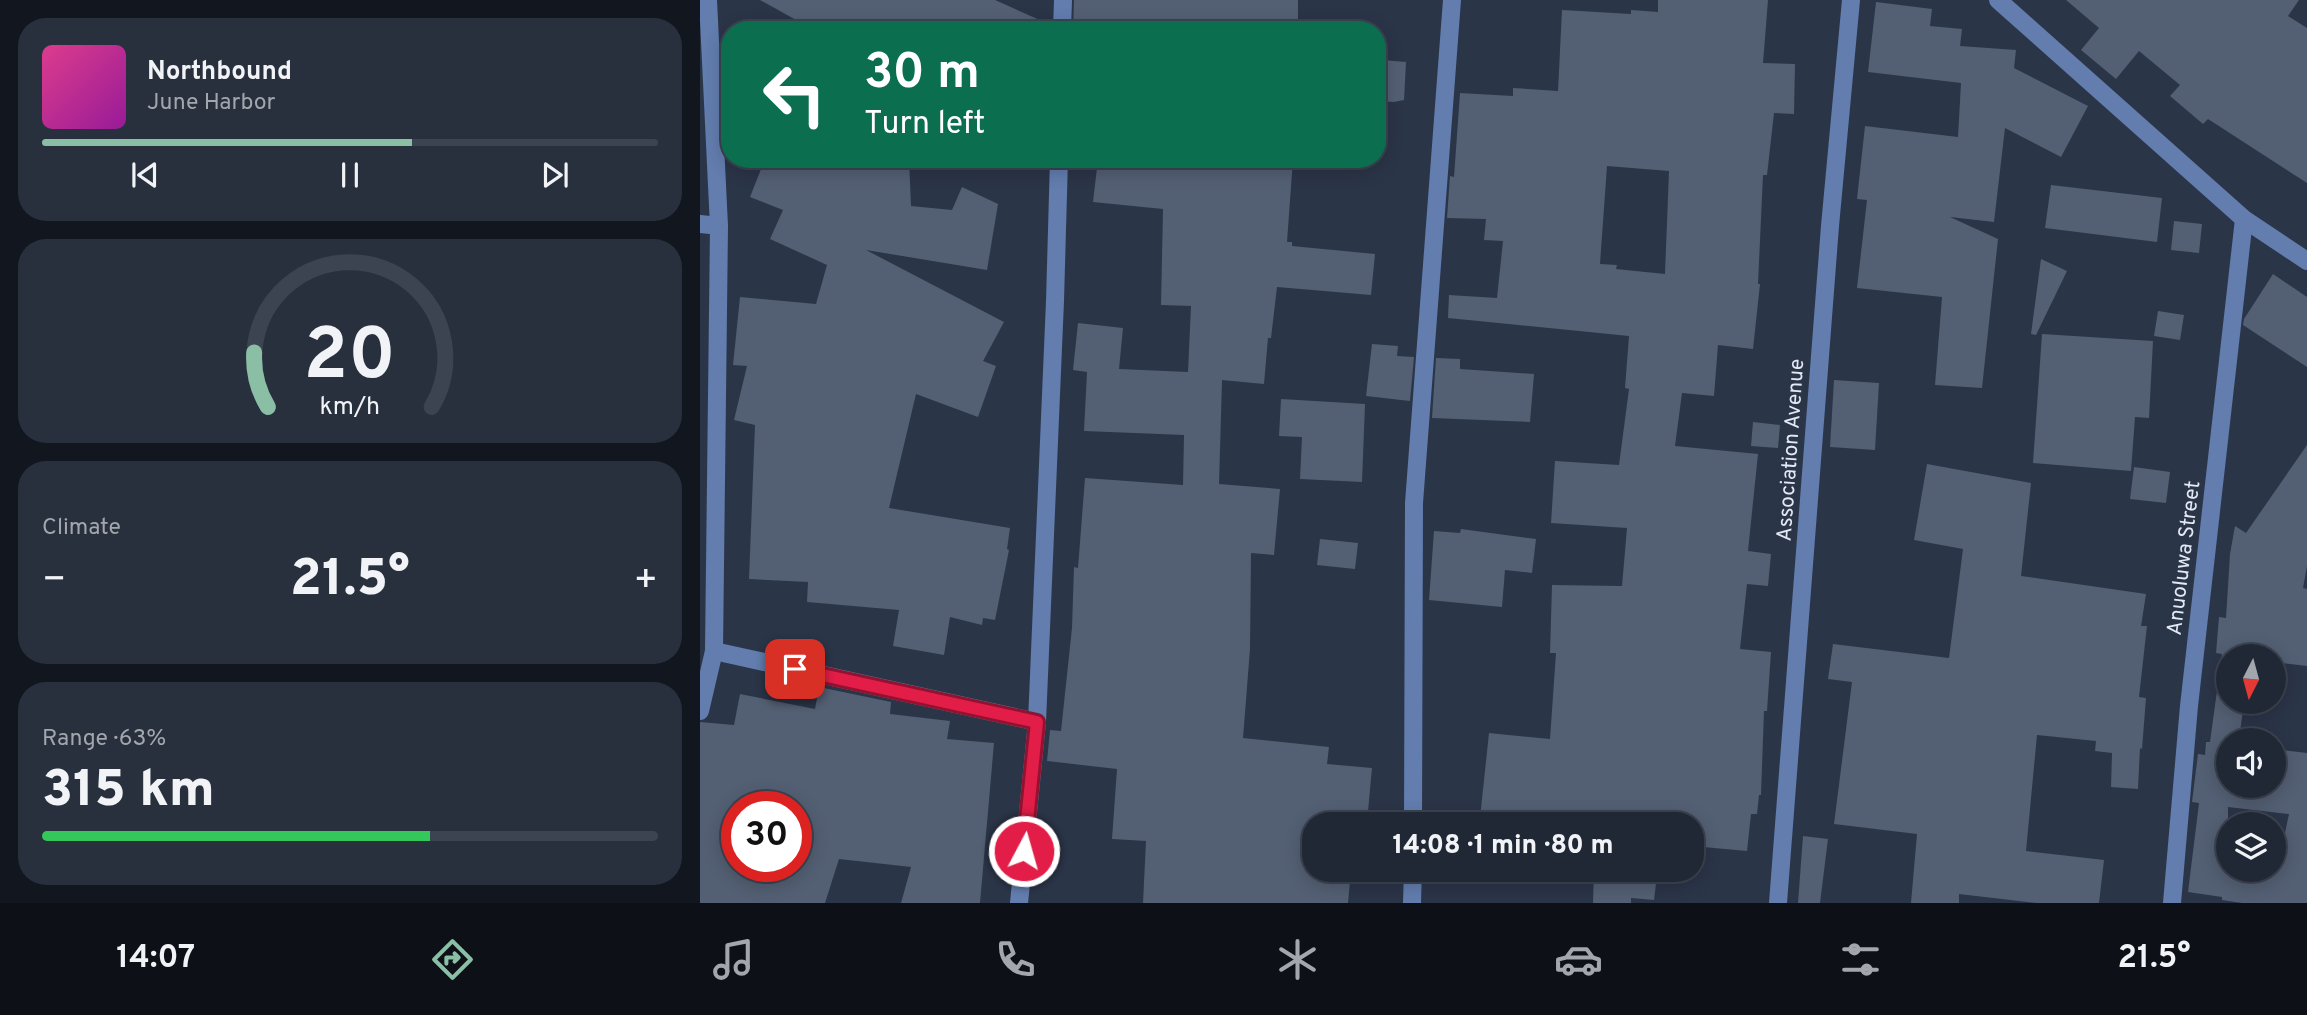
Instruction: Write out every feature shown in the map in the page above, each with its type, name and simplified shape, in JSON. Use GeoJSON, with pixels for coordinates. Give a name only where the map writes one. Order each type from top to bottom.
{"type":"FeatureCollection","features":[{"type":"Feature","properties":{"kind":"street"},"geometry":{"type":"LineString","coordinates":[[700,711],[714,652],[719,226],[708,0]]}},
{"type":"Feature","properties":{"kind":"street"},"geometry":{"type":"LineString","coordinates":[[1062,21],[1063,0]]}},
{"type":"Feature","properties":{"kind":"street"},"geometry":{"type":"LineString","coordinates":[[1413,812],[1414,502],[1452,0]]}},
{"type":"Feature","properties":{"kind":"street","name":"Association Avenue"},"geometry":{"type":"LineString","coordinates":[[1778,903],[1830,226],[1852,0]]}},
{"type":"Feature","properties":{"kind":"street"},"geometry":{"type":"LineString","coordinates":[[1998,0],[2244,219],[2307,261]]}},
{"type":"Feature","properties":{"kind":"street"},"geometry":{"type":"LineString","coordinates":[[1019,903],[1037,722],[1059,168]]}},
{"type":"Feature","properties":{"kind":"street","name":"Anuoluwa Street"},"geometry":{"type":"LineString","coordinates":[[2172,903],[2189,706],[2244,219]]}},
{"type":"Feature","properties":{"kind":"street"},"geometry":{"type":"LineString","coordinates":[[700,224],[719,226]]}},
{"type":"Feature","properties":{"kind":"street"},"geometry":{"type":"LineString","coordinates":[[714,652],[1037,722]]}},
{"type":"Feature","properties":{"kind":"street"},"geometry":{"type":"LineString","coordinates":[[1412,903],[1413,882]]}},
{"type":"Feature","properties":{"kind":"building"},"geometry":{"type":"Polygon","coordinates":[[[760,0],[995,0],[1042,21],[798,21],[760,0]]]}},
{"type":"Feature","properties":{"kind":"building"},"geometry":{"type":"Polygon","coordinates":[[[1074,0],[1298,0],[1298,21],[1073,21],[1074,0]]]}},
{"type":"Feature","properties":{"kind":"building"},"geometry":{"type":"Polygon","coordinates":[[[1658,0],[1768,0],[1763,63],[1795,64],[1794,114],[1774,113],[1767,175],[1763,175],[1760,284],[1753,349],[1718,345],[1714,396],[1682,393],[1675,446],[1758,454],[1748,551],[1771,554],[1768,586],[1747,584],[1740,649],[1771,652],[1767,711],[1764,711],[1761,795],[1757,814],[1751,814],[1747,851],[1704,847],[1704,812],[1481,812],[1489,733],[1550,739],[1556,653],[1550,653],[1552,585],[1622,586],[1627,528],[1551,523],[1555,461],[1619,465],[1629,389],[1625,388],[1629,336],[1448,318],[1449,295],[1497,298],[1503,241],[1484,240],[1486,219],[1447,218],[1450,176],[1454,177],[1460,93],[1513,96],[1513,88],[1558,91],[1562,10],[1631,14],[1631,10],[1658,12],[1658,0]],[[1607,166],[1600,264],[1617,265],[1616,269],[1665,274],[1669,171],[1607,166]]]}},
{"type":"Feature","properties":{"kind":"building"},"geometry":{"type":"Polygon","coordinates":[[[2066,0],[2299,0],[2288,16],[2307,28],[2307,183],[2208,119],[2203,124],[2170,96],[2180,85],[2139,51],[2116,79],[2081,50],[2099,28],[2066,0]]]}},
{"type":"Feature","properties":{"kind":"building"},"geometry":{"type":"Polygon","coordinates":[[[1876,2],[1932,9],[1930,26],[1962,29],[1960,46],[2016,50],[2014,68],[2088,106],[2061,157],[2005,128],[1994,222],[1950,217],[1998,239],[1982,388],[1935,385],[1942,297],[1857,288],[1867,200],[1857,199],[1865,126],[1958,137],[1961,83],[1868,72],[1876,2]]]}},
{"type":"Feature","properties":{"kind":"building"},"geometry":{"type":"Polygon","coordinates":[[[1386,60],[1406,62],[1404,100],[1386,102],[1386,60]]]}},
{"type":"Feature","properties":{"kind":"building"},"geometry":{"type":"Polygon","coordinates":[[[761,168],[909,168],[911,206],[952,210],[962,187],[998,204],[987,270],[866,250],[1004,322],[983,361],[996,366],[978,417],[916,394],[889,508],[1010,528],[1009,550],[995,620],[983,618],[982,625],[950,617],[944,655],[893,646],[899,610],[807,602],[808,582],[749,579],[755,425],[734,420],[747,366],[733,365],[740,297],[816,304],[827,265],[770,239],[783,210],[750,197],[761,168]]]}},
{"type":"Feature","properties":{"kind":"building"},"geometry":{"type":"Polygon","coordinates":[[[1097,168],[1292,168],[1287,242],[1292,242],[1292,246],[1375,254],[1371,295],[1277,287],[1271,338],[1268,338],[1264,384],[1222,380],[1219,484],[1280,489],[1274,555],[1251,553],[1250,649],[1243,738],[1329,747],[1327,764],[1372,768],[1368,812],[1302,812],[1302,882],[1350,882],[1348,903],[1143,903],[1146,841],[1112,839],[1117,769],[1047,761],[1050,730],[1061,731],[1072,628],[1074,567],[1078,568],[1085,478],[1183,485],[1184,435],[1084,431],[1087,372],[1073,370],[1078,323],[1123,328],[1119,369],[1188,372],[1191,306],[1161,305],[1163,209],[1093,202],[1097,168]]]}},
{"type":"Feature","properties":{"kind":"building"},"geometry":{"type":"Polygon","coordinates":[[[2051,185],[2162,198],[2157,242],[2045,228],[2051,185]]]}},
{"type":"Feature","properties":{"kind":"building"},"geometry":{"type":"Polygon","coordinates":[[[2174,221],[2202,224],[2199,253],[2171,250],[2174,221]]]}},
{"type":"Feature","properties":{"kind":"building"},"geometry":{"type":"Polygon","coordinates":[[[2041,259],[2067,271],[2036,335],[2031,334],[2041,259]]]}},
{"type":"Feature","properties":{"kind":"building"},"geometry":{"type":"Polygon","coordinates":[[[2273,274],[2307,297],[2307,367],[2243,325],[2244,319],[2273,274]]]}},
{"type":"Feature","properties":{"kind":"building"},"geometry":{"type":"Polygon","coordinates":[[[2158,311],[2184,315],[2180,340],[2154,336],[2158,311]]]}},
{"type":"Feature","properties":{"kind":"building"},"geometry":{"type":"Polygon","coordinates":[[[2042,334],[2153,341],[2149,418],[2135,417],[2131,471],[2033,463],[2042,334]]]}},
{"type":"Feature","properties":{"kind":"building"},"geometry":{"type":"Polygon","coordinates":[[[1372,344],[1398,346],[1397,356],[1414,357],[1410,401],[1366,396],[1372,344]]]}},
{"type":"Feature","properties":{"kind":"building"},"geometry":{"type":"Polygon","coordinates":[[[1436,358],[1460,359],[1460,369],[1534,374],[1530,422],[1432,418],[1436,358]]]}},
{"type":"Feature","properties":{"kind":"building"},"geometry":{"type":"Polygon","coordinates":[[[1834,380],[1879,383],[1875,450],[1830,447],[1834,380]]]}},
{"type":"Feature","properties":{"kind":"building"},"geometry":{"type":"Polygon","coordinates":[[[1281,399],[1365,404],[1362,482],[1300,479],[1302,437],[1279,436],[1281,399]]]}},
{"type":"Feature","properties":{"kind":"building"},"geometry":{"type":"Polygon","coordinates":[[[1753,422],[1780,425],[1778,448],[1751,446],[1753,422]]]}},
{"type":"Feature","properties":{"kind":"building"},"geometry":{"type":"Polygon","coordinates":[[[2307,445],[2307,566],[2303,588],[2307,589],[2307,666],[2286,664],[2286,644],[2217,644],[2219,617],[2226,618],[2230,554],[2235,526],[2246,533],[2307,445]]]}},
{"type":"Feature","properties":{"kind":"building"},"geometry":{"type":"Polygon","coordinates":[[[1927,464],[2031,483],[2021,576],[2146,594],[2141,626],[2147,626],[2139,697],[2146,698],[2138,789],[2111,787],[2112,753],[2095,751],[2096,741],[2037,735],[2026,851],[2104,860],[2099,903],[2037,903],[1959,894],[1959,903],[1911,903],[1917,834],[1834,824],[1852,682],[1828,679],[1833,644],[1949,658],[1963,549],[1914,540],[1927,464]]]}},
{"type":"Feature","properties":{"kind":"building"},"geometry":{"type":"Polygon","coordinates":[[[2134,467],[2170,472],[2166,503],[2130,499],[2134,467]]]}},
{"type":"Feature","properties":{"kind":"building"},"geometry":{"type":"Polygon","coordinates":[[[1461,529],[1536,539],[1532,573],[1505,570],[1502,607],[1429,600],[1434,531],[1460,533],[1461,529]]]}},
{"type":"Feature","properties":{"kind":"building"},"geometry":{"type":"Polygon","coordinates":[[[1320,539],[1358,543],[1355,569],[1317,565],[1320,539]]]}},
{"type":"Feature","properties":{"kind":"building"},"geometry":{"type":"Polygon","coordinates":[[[819,687],[891,702],[890,714],[950,721],[947,739],[994,743],[980,903],[901,903],[911,867],[839,859],[825,903],[700,903],[700,722],[734,725],[740,694],[815,709],[819,687]]]}},
{"type":"Feature","properties":{"kind":"building"},"geometry":{"type":"Polygon","coordinates":[[[2216,698],[2216,714],[2242,714],[2241,728],[2216,728],[2216,798],[2286,798],[2286,751],[2307,753],[2307,903],[2242,903],[2188,892],[2199,803],[2192,802],[2198,754],[2205,755],[2206,742],[2210,742],[2216,698]]]}},
{"type":"Feature","properties":{"kind":"building"},"geometry":{"type":"Polygon","coordinates":[[[1803,836],[1828,839],[1820,903],[1798,903],[1803,836]]]}},
{"type":"Feature","properties":{"kind":"building"},"geometry":{"type":"Polygon","coordinates":[[[1594,882],[1656,882],[1654,900],[1631,898],[1631,903],[1593,903],[1594,882]]]}},
{"type":"Feature","properties":{"kind":"route"},"geometry":{"type":"LineString","coordinates":[[795,669],[1037,722],[1024,851]]}}]}
